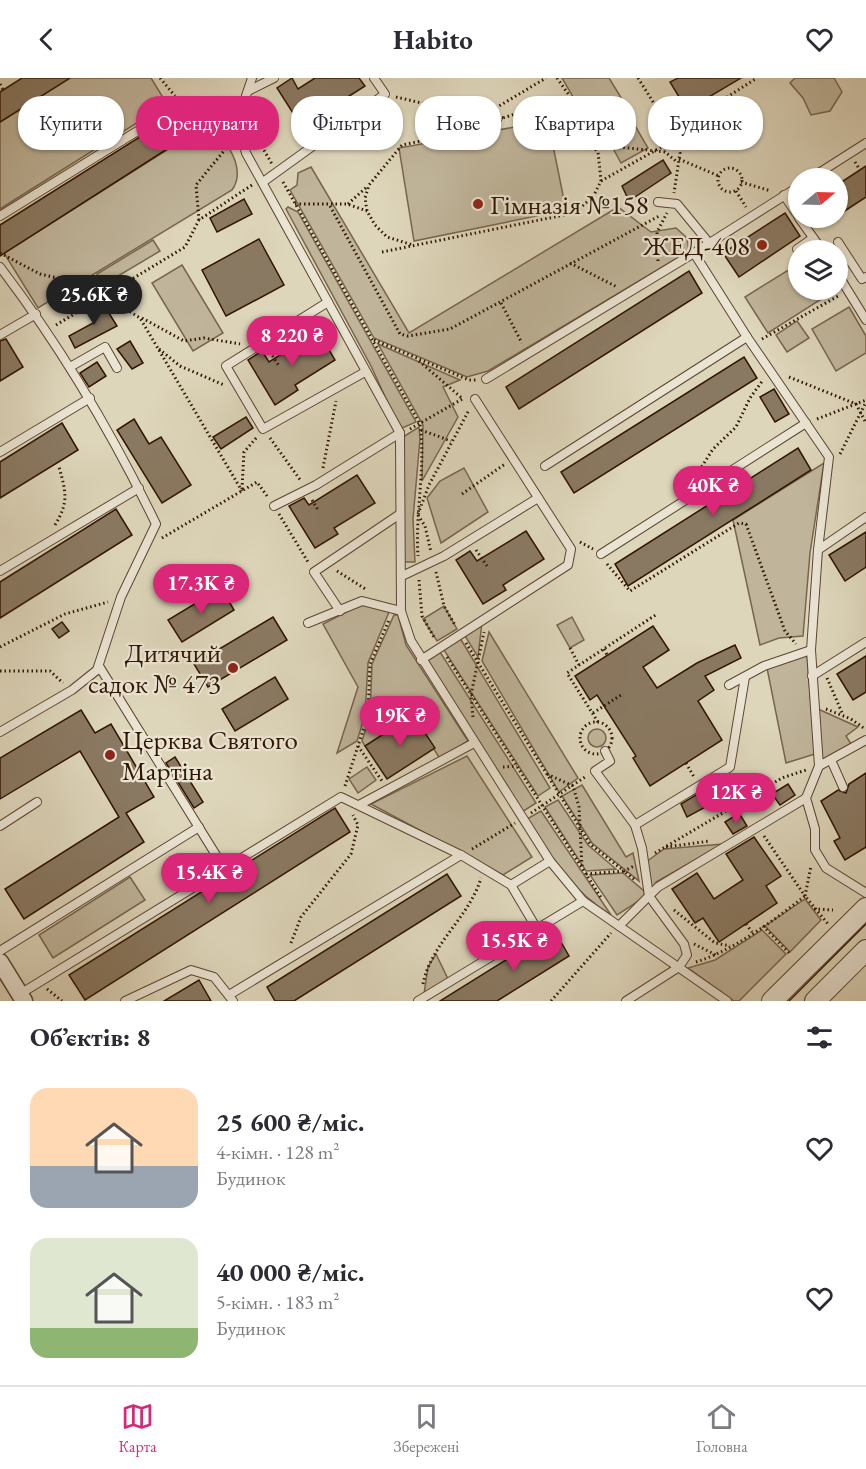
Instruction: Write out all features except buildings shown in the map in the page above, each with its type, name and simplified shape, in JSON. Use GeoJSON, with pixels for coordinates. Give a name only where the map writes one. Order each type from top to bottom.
{"type":"FeatureCollection","features":[{"type":"Feature","properties":{"kind":"street"},"geometry":{"type":"LineString","coordinates":[[772,1001],[866,908]]}},
{"type":"Feature","properties":{"kind":"street"},"geometry":{"type":"LineString","coordinates":[[815,1001],[863,959]]}},
{"type":"Feature","properties":{"kind":"street"},"geometry":{"type":"LineString","coordinates":[[0,962],[22,998]]}},
{"type":"Feature","properties":{"kind":"lane"},"geometry":{"type":"LineString","coordinates":[[246,96],[252,78]]}},
{"type":"Feature","properties":{"kind":"lane"},"geometry":{"type":"LineString","coordinates":[[248,91],[274,78]]}},
{"type":"Feature","properties":{"kind":"lane"},"geometry":{"type":"LineString","coordinates":[[262,181],[385,94],[374,78]]}},
{"type":"Feature","properties":{"kind":"lane"},"geometry":{"type":"LineString","coordinates":[[0,216],[136,132]]}},
{"type":"Feature","properties":{"kind":"lane"},"geometry":{"type":"LineString","coordinates":[[827,168],[866,143]]}},
{"type":"Feature","properties":{"kind":"lane"},"geometry":{"type":"LineString","coordinates":[[245,150],[400,433],[402,576],[397,610],[421,660],[550,861],[583,901],[726,1001]]}},
{"type":"Feature","properties":{"kind":"lane"},"geometry":{"type":"LineString","coordinates":[[486,379],[694,253],[788,193]]}},
{"type":"Feature","properties":{"kind":"lane"},"geometry":{"type":"LineString","coordinates":[[784,195],[788,201]]}},
{"type":"Feature","properties":{"kind":"lane"},"geometry":{"type":"LineString","coordinates":[[658,202],[677,204],[710,243]]}},
{"type":"Feature","properties":{"kind":"lane"},"geometry":{"type":"LineString","coordinates":[[806,228],[813,238],[810,240]]}},
{"type":"Feature","properties":{"kind":"lane"},"geometry":{"type":"LineString","coordinates":[[619,926],[658,887],[806,798],[819,766],[812,676],[807,651],[829,457],[750,341],[694,253]]}},
{"type":"Feature","properties":{"kind":"lane"},"geometry":{"type":"LineString","coordinates":[[848,257],[862,279],[866,277]]}},
{"type":"Feature","properties":{"kind":"lane"},"geometry":{"type":"LineString","coordinates":[[0,267],[36,314],[90,398],[156,524],[121,597],[97,670],[72,690],[0,732]]}},
{"type":"Feature","properties":{"kind":"lane"},"geometry":{"type":"LineString","coordinates":[[848,290],[866,320]]}},
{"type":"Feature","properties":{"kind":"lane"},"geometry":{"type":"LineString","coordinates":[[328,303],[226,366],[263,429],[339,384],[365,372]]}},
{"type":"Feature","properties":{"kind":"lane"},"geometry":{"type":"LineString","coordinates":[[0,335],[36,314]]}},
{"type":"Feature","properties":{"kind":"lane"},"geometry":{"type":"LineString","coordinates":[[545,466],[750,341]]}},
{"type":"Feature","properties":{"kind":"lane"},"geometry":{"type":"LineString","coordinates":[[70,367],[105,347],[117,368]]}},
{"type":"Feature","properties":{"kind":"lane"},"geometry":{"type":"LineString","coordinates":[[0,452],[90,398]]}},
{"type":"Feature","properties":{"kind":"lane"},"geometry":{"type":"LineString","coordinates":[[421,660],[568,565],[571,549],[475,399]]}},
{"type":"Feature","properties":{"kind":"lane"},"geometry":{"type":"LineString","coordinates":[[602,554],[806,423]]}},
{"type":"Feature","properties":{"kind":"lane"},"geometry":{"type":"LineString","coordinates":[[274,506],[320,483],[400,433]]}},
{"type":"Feature","properties":{"kind":"lane"},"geometry":{"type":"LineString","coordinates":[[0,571],[139,488]]}},
{"type":"Feature","properties":{"kind":"lane"},"geometry":{"type":"LineString","coordinates":[[402,576],[432,562],[538,498]]}},
{"type":"Feature","properties":{"kind":"lane"},"geometry":{"type":"LineString","coordinates":[[340,611],[314,572],[400,514]]}},
{"type":"Feature","properties":{"kind":"lane"},"geometry":{"type":"LineString","coordinates":[[818,550],[866,517]]}},
{"type":"Feature","properties":{"kind":"lane"},"geometry":{"type":"LineString","coordinates":[[308,623],[362,601],[397,610]]}},
{"type":"Feature","properties":{"kind":"lane"},"geometry":{"type":"LineString","coordinates":[[812,676],[866,642]]}},
{"type":"Feature","properties":{"kind":"lane"},"geometry":{"type":"LineString","coordinates":[[729,685],[764,666],[807,651]]}},
{"type":"Feature","properties":{"kind":"lane"},"geometry":{"type":"LineString","coordinates":[[99,666],[224,868]]}},
{"type":"Feature","properties":{"kind":"lane"},"geometry":{"type":"LineString","coordinates":[[635,825],[730,767],[745,676]]}},
{"type":"Feature","properties":{"kind":"lane"},"geometry":{"type":"LineString","coordinates":[[819,766],[866,740]]}},
{"type":"Feature","properties":{"kind":"lane"},"geometry":{"type":"LineString","coordinates":[[359,805],[474,742]]}},
{"type":"Feature","properties":{"kind":"lane"},"geometry":{"type":"LineString","coordinates":[[605,751],[609,761],[595,771],[635,825],[644,861],[649,896],[684,944],[687,955],[680,967],[626,1001]]}},
{"type":"Feature","properties":{"kind":"lane"},"geometry":{"type":"LineString","coordinates":[[831,760],[843,787]]}},
{"type":"Feature","properties":{"kind":"lane"},"geometry":{"type":"LineString","coordinates":[[22,998],[40,982],[341,797],[461,855],[511,885],[537,929]]}},
{"type":"Feature","properties":{"kind":"lane"},"geometry":{"type":"LineString","coordinates":[[806,798],[815,829],[815,850],[826,868],[866,893]]}},
{"type":"Feature","properties":{"kind":"lane"},"geometry":{"type":"LineString","coordinates":[[0,826],[37,802]]}},
{"type":"Feature","properties":{"kind":"lane"},"geometry":{"type":"LineString","coordinates":[[0,951],[200,827]]}},
{"type":"Feature","properties":{"kind":"lane"},"geometry":{"type":"LineString","coordinates":[[127,1001],[191,970],[213,977],[231,998],[284,962],[461,855]]}},
{"type":"Feature","properties":{"kind":"lane"},"geometry":{"type":"LineString","coordinates":[[511,885],[550,861]]}},
{"type":"Feature","properties":{"kind":"lane"},"geometry":{"type":"LineString","coordinates":[[420,1000],[583,901]]}},
{"type":"Feature","properties":{"kind":"path"},"geometry":{"type":"LineString","coordinates":[[160,78],[178,96]]}},
{"type":"Feature","properties":{"kind":"path"},"geometry":{"type":"LineString","coordinates":[[501,107],[546,78]]}},
{"type":"Feature","properties":{"kind":"path"},"geometry":{"type":"LineString","coordinates":[[557,78],[570,96]]}},
{"type":"Feature","properties":{"kind":"path"},"geometry":{"type":"LineString","coordinates":[[639,78],[650,96]]}},
{"type":"Feature","properties":{"kind":"path"},"geometry":{"type":"LineString","coordinates":[[729,96],[758,78]]}},
{"type":"Feature","properties":{"kind":"path"},"geometry":{"type":"LineString","coordinates":[[0,84],[3,90]]}},
{"type":"Feature","properties":{"kind":"path"},"geometry":{"type":"LineString","coordinates":[[385,94],[415,101]]}},
{"type":"Feature","properties":{"kind":"path"},"geometry":{"type":"LineString","coordinates":[[347,204],[369,185],[402,145],[475,131],[493,126],[503,118],[513,115]]}},
{"type":"Feature","properties":{"kind":"path"},"geometry":{"type":"LineString","coordinates":[[199,220],[196,185],[226,150]]}},
{"type":"Feature","properties":{"kind":"path"},"geometry":{"type":"LineString","coordinates":[[264,150],[277,172]]}},
{"type":"Feature","properties":{"kind":"path"},"geometry":{"type":"LineString","coordinates":[[596,150],[602,181]]}},
{"type":"Feature","properties":{"kind":"path"},"geometry":{"type":"LineString","coordinates":[[633,150],[651,153],[665,152],[678,160],[718,176]]}},
{"type":"Feature","properties":{"kind":"path"},"geometry":{"type":"LineString","coordinates":[[382,252],[574,213],[593,197],[602,181],[655,150]]}},
{"type":"Feature","properties":{"kind":"path"},"geometry":{"type":"LineString","coordinates":[[725,169],[732,169],[739,173],[741,182],[736,191],[728,193],[721,189],[717,182],[718,176],[725,169]]}},
{"type":"Feature","properties":{"kind":"path"},"geometry":{"type":"LineString","coordinates":[[47,331],[185,247],[199,220],[262,181]]}},
{"type":"Feature","properties":{"kind":"path"},"geometry":{"type":"LineString","coordinates":[[741,182],[784,195]]}},
{"type":"Feature","properties":{"kind":"path"},"geometry":{"type":"LineString","coordinates":[[369,185],[365,198],[367,211],[387,237],[413,245]]}},
{"type":"Feature","properties":{"kind":"path"},"geometry":{"type":"LineString","coordinates":[[736,191],[752,216]]}},
{"type":"Feature","properties":{"kind":"path"},"geometry":{"type":"LineString","coordinates":[[295,204],[330,206],[347,204],[367,211]]}},
{"type":"Feature","properties":{"kind":"path"},"geometry":{"type":"LineString","coordinates":[[330,206],[343,234],[391,313],[400,334],[408,336],[450,329],[668,211]]}},
{"type":"Feature","properties":{"kind":"path"},"geometry":{"type":"LineString","coordinates":[[0,253],[40,274],[88,285],[140,318],[168,330],[184,341],[204,338],[261,344],[279,366]]}},
{"type":"Feature","properties":{"kind":"path"},"geometry":{"type":"LineString","coordinates":[[570,263],[629,293]]}},
{"type":"Feature","properties":{"kind":"path"},"geometry":{"type":"LineString","coordinates":[[750,341],[829,300]]}},
{"type":"Feature","properties":{"kind":"path"},"geometry":{"type":"LineString","coordinates":[[501,303],[528,354]]}},
{"type":"Feature","properties":{"kind":"path"},"geometry":{"type":"LineString","coordinates":[[140,318],[242,491]]}},
{"type":"Feature","properties":{"kind":"path"},"geometry":{"type":"LineString","coordinates":[[372,339],[469,380],[486,379],[482,387],[463,399],[400,433]]}},
{"type":"Feature","properties":{"kind":"path"},"geometry":{"type":"LineString","coordinates":[[158,348],[180,366],[202,377],[240,389]]}},
{"type":"Feature","properties":{"kind":"path"},"geometry":{"type":"LineString","coordinates":[[415,357],[463,399]]}},
{"type":"Feature","properties":{"kind":"path"},"geometry":{"type":"LineString","coordinates":[[679,504],[712,448],[736,427],[770,371],[791,377],[856,404],[866,423]]}},
{"type":"Feature","properties":{"kind":"path"},"geometry":{"type":"LineString","coordinates":[[320,483],[339,384]]}},
{"type":"Feature","properties":{"kind":"path"},"geometry":{"type":"LineString","coordinates":[[416,520],[429,485],[475,399]]}},
{"type":"Feature","properties":{"kind":"path"},"geometry":{"type":"LineString","coordinates":[[806,423],[866,401]]}},
{"type":"Feature","properties":{"kind":"path"},"geometry":{"type":"LineString","coordinates":[[827,466],[840,454],[866,401]]}},
{"type":"Feature","properties":{"kind":"path"},"geometry":{"type":"LineString","coordinates":[[242,491],[244,452],[263,429],[306,488]]}},
{"type":"Feature","properties":{"kind":"path"},"geometry":{"type":"LineString","coordinates":[[421,430],[451,441]]}},
{"type":"Feature","properties":{"kind":"path"},"geometry":{"type":"LineString","coordinates":[[462,494],[513,458]]}},
{"type":"Feature","properties":{"kind":"path"},"geometry":{"type":"LineString","coordinates":[[58,536],[55,524],[63,512],[66,494],[59,467]]}},
{"type":"Feature","properties":{"kind":"path"},"geometry":{"type":"LineString","coordinates":[[144,548],[257,482],[314,572]]}},
{"type":"Feature","properties":{"kind":"path"},"geometry":{"type":"LineString","coordinates":[[418,515],[425,526],[444,606],[460,635],[479,662],[558,795],[590,844],[624,871]]}},
{"type":"Feature","properties":{"kind":"path"},"geometry":{"type":"LineString","coordinates":[[602,554],[608,567],[630,591],[739,523],[747,524],[785,631],[807,651]]}},
{"type":"Feature","properties":{"kind":"path"},"geometry":{"type":"LineString","coordinates":[[470,540],[487,566]]}},
{"type":"Feature","properties":{"kind":"path"},"geometry":{"type":"LineString","coordinates":[[326,564],[373,593]]}},
{"type":"Feature","properties":{"kind":"path"},"geometry":{"type":"LineString","coordinates":[[0,647],[66,614],[121,597]]}},
{"type":"Feature","properties":{"kind":"path"},"geometry":{"type":"LineString","coordinates":[[284,962],[301,917],[351,854],[358,825],[341,797],[368,715],[370,664],[397,610]]}},
{"type":"Feature","properties":{"kind":"path"},"geometry":{"type":"LineString","coordinates":[[598,722],[584,727],[580,741],[590,753],[605,751],[611,742],[611,732],[598,722],[567,674],[657,614]]}},
{"type":"Feature","properties":{"kind":"path"},"geometry":{"type":"LineString","coordinates":[[474,742],[471,695],[486,618]]}},
{"type":"Feature","properties":{"kind":"path"},"geometry":{"type":"LineString","coordinates":[[570,648],[580,665]]}},
{"type":"Feature","properties":{"kind":"path"},"geometry":{"type":"LineString","coordinates":[[604,649],[607,655]]}},
{"type":"Feature","properties":{"kind":"path"},"geometry":{"type":"LineString","coordinates":[[822,670],[843,715]]}},
{"type":"Feature","properties":{"kind":"path"},"geometry":{"type":"LineString","coordinates":[[0,671],[50,671],[72,690]]}},
{"type":"Feature","properties":{"kind":"path"},"geometry":{"type":"LineString","coordinates":[[593,713],[621,695]]}},
{"type":"Feature","properties":{"kind":"path"},"geometry":{"type":"LineString","coordinates":[[814,703],[843,715],[866,730]]}},
{"type":"Feature","properties":{"kind":"path"},"geometry":{"type":"LineString","coordinates":[[358,746],[388,790]]}},
{"type":"Feature","properties":{"kind":"path"},"geometry":{"type":"LineString","coordinates":[[586,874],[624,871],[782,778],[819,766]]}},
{"type":"Feature","properties":{"kind":"path"},"geometry":{"type":"LineString","coordinates":[[461,855],[595,771]]}},
{"type":"Feature","properties":{"kind":"path"},"geometry":{"type":"LineString","coordinates":[[546,774],[573,786]]}},
{"type":"Feature","properties":{"kind":"path"},"geometry":{"type":"LineString","coordinates":[[573,786],[580,829],[583,869]]}},
{"type":"Feature","properties":{"kind":"path"},"geometry":{"type":"LineString","coordinates":[[758,828],[823,920]]}},
{"type":"Feature","properties":{"kind":"path"},"geometry":{"type":"LineString","coordinates":[[664,847],[743,837]]}},
{"type":"Feature","properties":{"kind":"path"},"geometry":{"type":"LineString","coordinates":[[680,967],[716,955],[805,896],[815,850]]}},
{"type":"Feature","properties":{"kind":"path"},"geometry":{"type":"LineString","coordinates":[[420,1000],[427,966],[475,896],[483,870]]}},
{"type":"Feature","properties":{"kind":"path"},"geometry":{"type":"LineString","coordinates":[[649,896],[687,918],[715,943],[731,946]]}},
{"type":"Feature","properties":{"kind":"path"},"geometry":{"type":"LineString","coordinates":[[814,909],[833,910]]}},
{"type":"Feature","properties":{"kind":"path"},"geometry":{"type":"LineString","coordinates":[[746,924],[753,932]]}},
{"type":"Feature","properties":{"kind":"path"},"geometry":{"type":"LineString","coordinates":[[551,1001],[580,965],[619,926]]}},
{"type":"Feature","properties":{"kind":"path"},"geometry":{"type":"LineString","coordinates":[[763,926],[790,954]]}},
{"type":"Feature","properties":{"kind":"path"},"geometry":{"type":"LineString","coordinates":[[684,944],[699,944],[716,955]]}},
{"type":"Feature","properties":{"kind":"path"},"geometry":{"type":"LineString","coordinates":[[40,982],[62,1001]]}},
{"type":"Feature","properties":{"kind":"shaded area"},"geometry":{"type":"Polygon","coordinates":[[[70,78],[151,78],[162,96],[136,96],[136,123],[124,131],[124,96],[41,96],[70,78]]]}},
{"type":"Feature","properties":{"kind":"shaded area"},"geometry":{"type":"Polygon","coordinates":[[[562,78],[609,78],[620,96],[572,96],[562,78]]]}},
{"type":"Feature","properties":{"kind":"shaded area"},"geometry":{"type":"Polygon","coordinates":[[[795,78],[834,78],[842,92],[830,111],[811,115],[803,98],[790,83],[795,78]]]}},
{"type":"Feature","properties":{"kind":"shaded area"},"geometry":{"type":"Polygon","coordinates":[[[18,111],[18,150],[94,150],[0,209],[0,122],[18,111]]]}},
{"type":"Feature","properties":{"kind":"shaded area"},"geometry":{"type":"Polygon","coordinates":[[[513,127],[513,150],[554,150],[566,210],[414,241],[399,150],[415,145],[415,150],[501,150],[501,130],[513,127]]]}},
{"type":"Feature","properties":{"kind":"shaded area"},"geometry":{"type":"Polygon","coordinates":[[[636,127],[648,148],[621,163],[614,150],[636,150],[636,127]]]}},
{"type":"Feature","properties":{"kind":"shaded area"},"geometry":{"type":"Polygon","coordinates":[[[167,150],[231,151],[237,171],[232,190],[38,308],[4,253],[167,150]]]}},
{"type":"Feature","properties":{"kind":"shaded area"},"geometry":{"type":"Polygon","coordinates":[[[311,167],[409,333],[618,207],[651,232],[676,228],[687,238],[689,251],[488,371],[467,377],[374,338],[290,190],[297,185],[298,173],[311,167]]]}},
{"type":"Feature","properties":{"kind":"shaded area"},"geometry":{"type":"Polygon","coordinates":[[[288,207],[298,212],[416,422],[400,429],[371,366],[286,209],[288,207]]]}},
{"type":"Feature","properties":{"kind":"shaded area"},"geometry":{"type":"Polygon","coordinates":[[[153,240],[160,251],[103,285],[97,274],[153,240]]]}},
{"type":"Feature","properties":{"kind":"shaded area"},"geometry":{"type":"Polygon","coordinates":[[[182,265],[223,333],[193,351],[152,283],[182,265]]]}},
{"type":"Feature","properties":{"kind":"shaded area"},"geometry":{"type":"Polygon","coordinates":[[[788,270],[788,300],[820,300],[768,333],[745,297],[788,270]]]}},
{"type":"Feature","properties":{"kind":"shaded area"},"geometry":{"type":"Polygon","coordinates":[[[849,307],[866,336],[866,353],[836,371],[812,329],[849,307]]]}},
{"type":"Feature","properties":{"kind":"shaded area"},"geometry":{"type":"Polygon","coordinates":[[[797,321],[809,338],[787,352],[776,335],[797,321]]]}},
{"type":"Feature","properties":{"kind":"shaded area"},"geometry":{"type":"Polygon","coordinates":[[[378,344],[460,380],[443,387],[458,417],[422,481],[423,425],[378,344]]]}},
{"type":"Feature","properties":{"kind":"shaded area"},"geometry":{"type":"Polygon","coordinates":[[[419,427],[413,519],[415,562],[404,562],[403,437],[419,427]]]}},
{"type":"Feature","properties":{"kind":"shaded area"},"geometry":{"type":"Polygon","coordinates":[[[824,463],[810,553],[803,636],[779,638],[760,645],[733,520],[824,463]]]}},
{"type":"Feature","properties":{"kind":"shaded area"},"geometry":{"type":"Polygon","coordinates":[[[464,468],[488,512],[441,543],[427,498],[440,481],[464,468]]]}},
{"type":"Feature","properties":{"kind":"shaded area"},"geometry":{"type":"Polygon","coordinates":[[[362,604],[389,612],[368,663],[365,715],[357,741],[337,753],[358,687],[323,624],[362,604]]]}},
{"type":"Feature","properties":{"kind":"shaded area"},"geometry":{"type":"Polygon","coordinates":[[[444,606],[457,629],[437,641],[423,619],[444,606]]]}},
{"type":"Feature","properties":{"kind":"shaded area"},"geometry":{"type":"Polygon","coordinates":[[[394,615],[398,615],[406,645],[468,741],[440,759],[413,715],[365,746],[362,741],[370,716],[372,664],[394,615]]]}},
{"type":"Feature","properties":{"kind":"shaded area"},"geometry":{"type":"Polygon","coordinates":[[[572,617],[584,640],[570,648],[557,625],[572,617]]]}},
{"type":"Feature","properties":{"kind":"shaded area"},"geometry":{"type":"Polygon","coordinates":[[[482,622],[478,657],[465,636],[482,622]]]}},
{"type":"Feature","properties":{"kind":"shaded area"},"geometry":{"type":"Polygon","coordinates":[[[489,632],[578,778],[559,792],[482,661],[489,632]]]}},
{"type":"Feature","properties":{"kind":"shaded area"},"geometry":{"type":"Polygon","coordinates":[[[460,638],[550,788],[538,796],[444,650],[460,638]]]}},
{"type":"Feature","properties":{"kind":"shaded area"},"geometry":{"type":"Polygon","coordinates":[[[440,652],[536,803],[522,812],[425,661],[440,652]]]}},
{"type":"Feature","properties":{"kind":"shaded area"},"geometry":{"type":"Polygon","coordinates":[[[807,655],[815,754],[786,763],[767,668],[807,655]]]}},
{"type":"Feature","properties":{"kind":"shaded area"},"geometry":{"type":"Polygon","coordinates":[[[818,709],[858,727],[846,736],[851,744],[821,762],[818,709]]]}},
{"type":"Feature","properties":{"kind":"shaded area"},"geometry":{"type":"Polygon","coordinates":[[[597,729],[605,734],[606,738],[601,746],[597,747],[589,742],[588,738],[593,730],[597,729]]]}},
{"type":"Feature","properties":{"kind":"shaded area"},"geometry":{"type":"Polygon","coordinates":[[[467,756],[532,857],[503,875],[371,804],[467,756]]]}},
{"type":"Feature","properties":{"kind":"shaded area"},"geometry":{"type":"Polygon","coordinates":[[[367,767],[376,780],[358,793],[349,779],[367,767]]]}},
{"type":"Feature","properties":{"kind":"shaded area"},"geometry":{"type":"Polygon","coordinates":[[[582,785],[626,857],[633,853],[639,881],[592,843],[562,796],[582,785]]]}},
{"type":"Feature","properties":{"kind":"shaded area"},"geometry":{"type":"Polygon","coordinates":[[[558,800],[588,845],[616,869],[586,871],[545,807],[558,800]]]}},
{"type":"Feature","properties":{"kind":"shaded area"},"geometry":{"type":"Polygon","coordinates":[[[541,811],[611,915],[573,884],[545,847],[527,819],[541,811]]]}},
{"type":"Feature","properties":{"kind":"shaded area"},"geometry":{"type":"Polygon","coordinates":[[[723,844],[656,882],[651,891],[646,862],[664,849],[723,844]]]}},
{"type":"Feature","properties":{"kind":"shaded area"},"geometry":{"type":"Polygon","coordinates":[[[623,873],[644,891],[645,897],[617,915],[590,875],[623,873]]]}},
{"type":"Feature","properties":{"kind":"shaded area"},"geometry":{"type":"Polygon","coordinates":[[[130,877],[145,900],[53,958],[39,935],[130,877]]]}},
{"type":"Feature","properties":{"kind":"shaded area"},"geometry":{"type":"Polygon","coordinates":[[[805,899],[821,920],[790,952],[765,926],[805,899]]]}},
{"type":"Feature","properties":{"kind":"shaded area"},"geometry":{"type":"Polygon","coordinates":[[[762,930],[786,954],[739,1001],[734,1001],[688,968],[715,960],[762,930]]]}},
{"type":"Feature","properties":{"kind":"shaded area"},"geometry":{"type":"Polygon","coordinates":[[[436,954],[448,979],[424,994],[428,967],[436,954]]]}},
{"type":"Feature","properties":{"kind":"tram line"},"geometry":{"type":"LineString","coordinates":[[789,1001],[866,924]]}},
{"type":"Feature","properties":{"kind":"place","name":"Гімназія №158"},"geometry":{"type":"Point","coordinates":[478,204]}},
{"type":"Feature","properties":{"kind":"place","name":"ЖЕД-408"},"geometry":{"type":"Point","coordinates":[762,245]}},
{"type":"Feature","properties":{"kind":"place","name":"Дитячий садок № 473"},"geometry":{"type":"Point","coordinates":[233,668]}},
{"type":"Feature","properties":{"kind":"place","name":"Церква Святого Мартіна"},"geometry":{"type":"Point","coordinates":[110,755]}}]}
